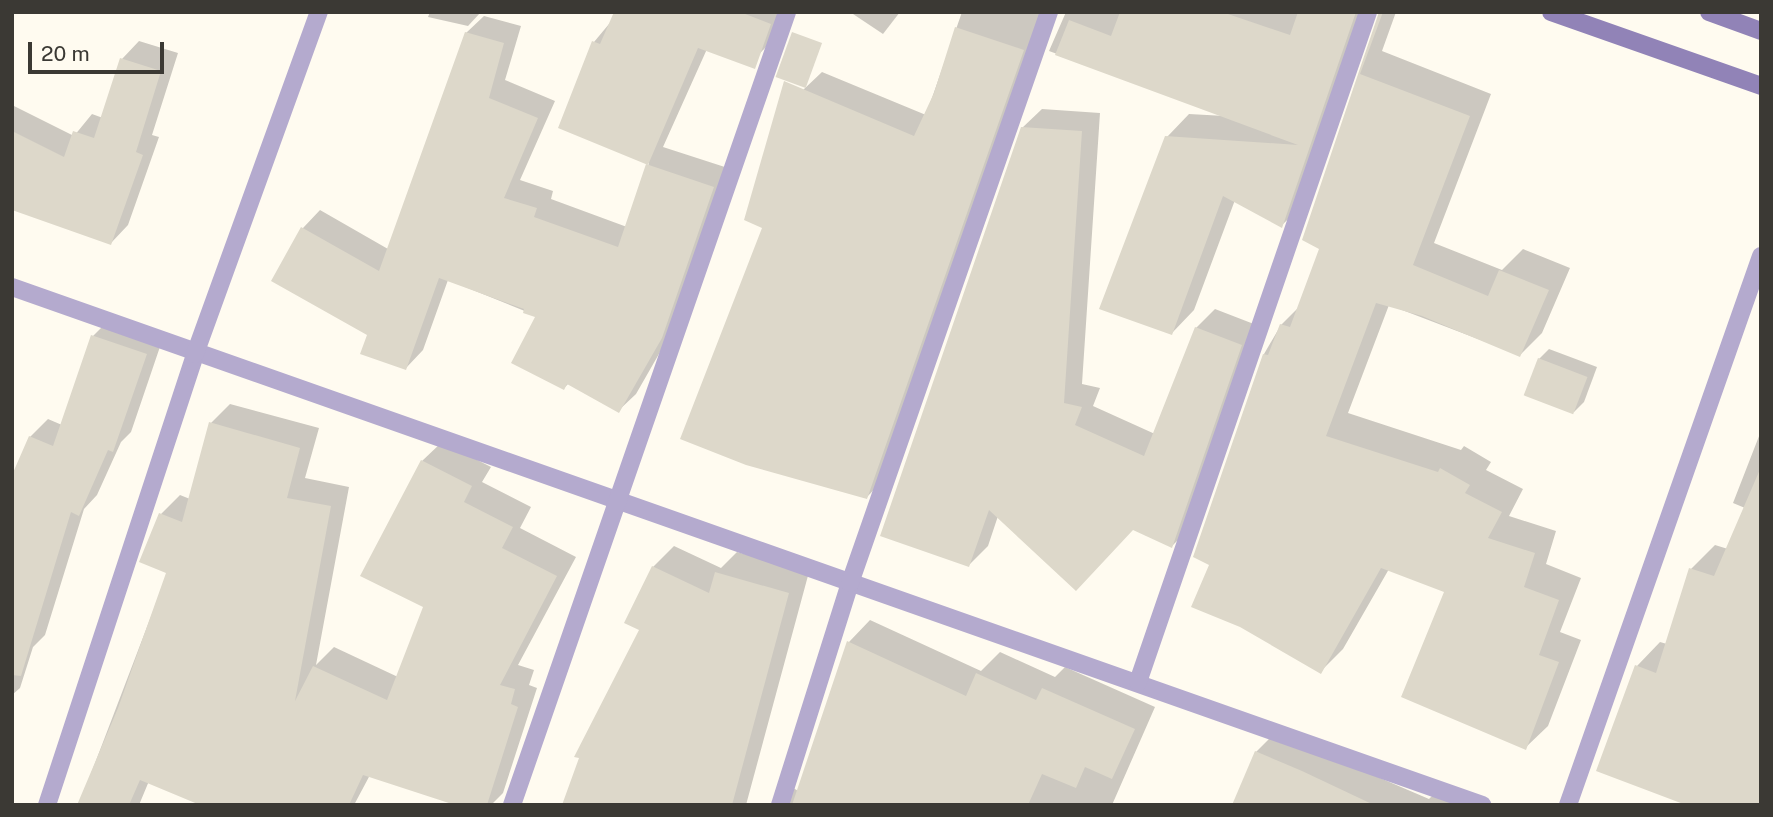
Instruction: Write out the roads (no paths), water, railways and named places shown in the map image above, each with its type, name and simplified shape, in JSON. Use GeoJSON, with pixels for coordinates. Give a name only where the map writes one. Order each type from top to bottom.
{"type":"FeatureCollection","features":[{"type":"Feature","properties":{"kind":"main road"},"geometry":{"type":"LineString","coordinates":[[1551,12],[1761,86]]}},
{"type":"Feature","properties":{"kind":"main road"},"geometry":{"type":"LineString","coordinates":[[1709,12],[1761,31]]}},
{"type":"Feature","properties":{"kind":"street"},"geometry":{"type":"LineString","coordinates":[[47,805],[195,354],[319,12]]}},
{"type":"Feature","properties":{"kind":"street"},"geometry":{"type":"LineString","coordinates":[[512,805],[787,12]]}},
{"type":"Feature","properties":{"kind":"street"},"geometry":{"type":"LineString","coordinates":[[780,805],[850,583],[1049,12]]}},
{"type":"Feature","properties":{"kind":"street"},"geometry":{"type":"LineString","coordinates":[[1138,682],[1368,12]]}},
{"type":"Feature","properties":{"kind":"street"},"geometry":{"type":"LineString","coordinates":[[1568,805],[1761,256]]}},
{"type":"Feature","properties":{"kind":"street"},"geometry":{"type":"LineString","coordinates":[[12,287],[195,354],[1138,682],[1482,805]]}}]}
